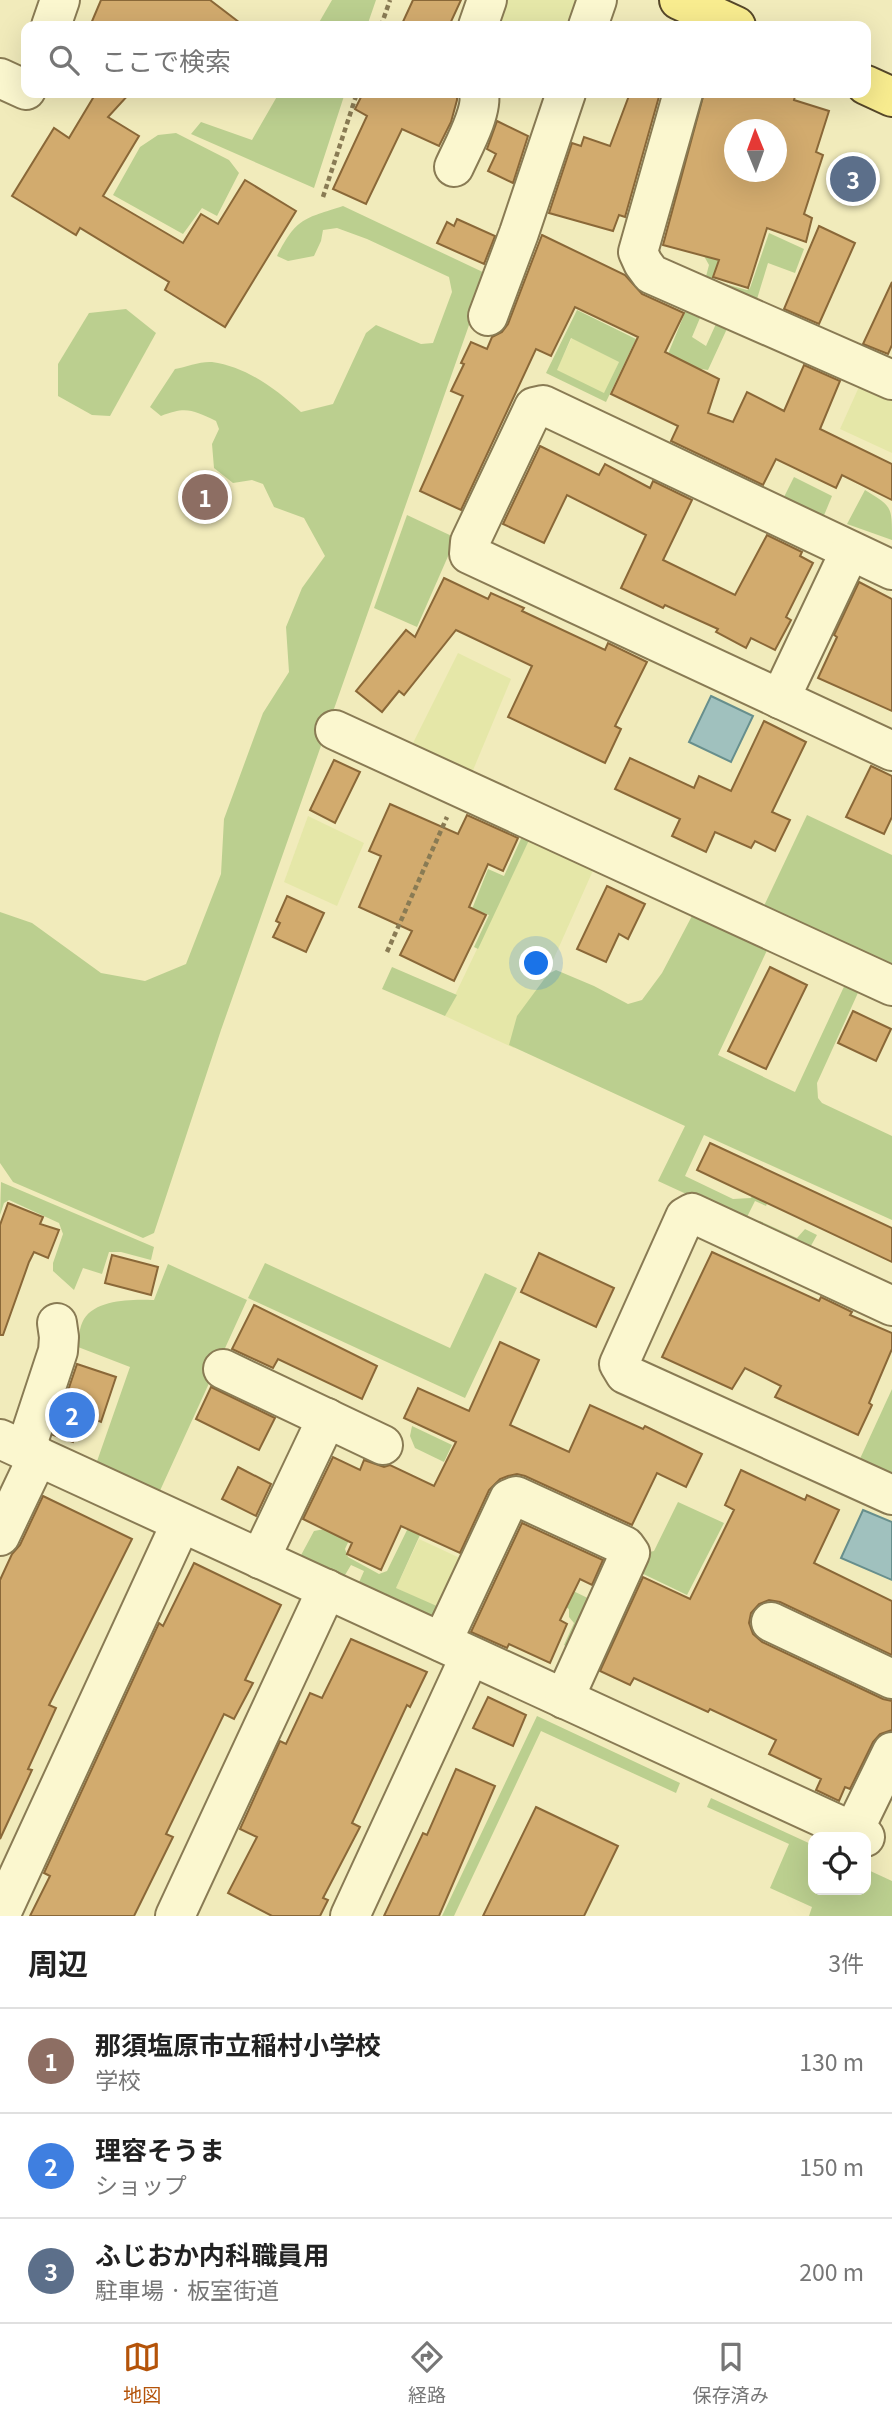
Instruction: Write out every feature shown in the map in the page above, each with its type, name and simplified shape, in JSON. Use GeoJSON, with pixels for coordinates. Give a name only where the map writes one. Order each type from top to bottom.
{"type":"FeatureCollection","features":[{"type":"Feature","properties":{"kind":"main road"},"geometry":{"type":"LineString","coordinates":[[871,87],[892,97]]}},
{"type":"Feature","properties":{"kind":"street"},"geometry":{"type":"LineString","coordinates":[[53,21],[60,0]]}},
{"type":"Feature","properties":{"kind":"street"},"geometry":{"type":"LineString","coordinates":[[480,21],[487,0]]}},
{"type":"Feature","properties":{"kind":"street"},"geometry":{"type":"LineString","coordinates":[[590,21],[597,0]]}},
{"type":"Feature","properties":{"kind":"street"},"geometry":{"type":"LineString","coordinates":[[454,167],[476,117],[481,98]]}},
{"type":"Feature","properties":{"kind":"street"},"geometry":{"type":"LineString","coordinates":[[488,316],[564,98]]}},
{"type":"Feature","properties":{"kind":"street"},"geometry":{"type":"LineString","coordinates":[[681,98],[639,252],[651,274],[892,380]]}},
{"type":"Feature","properties":{"kind":"street"},"geometry":{"type":"LineString","coordinates":[[892,570],[543,405],[534,407],[470,542],[469,554],[892,751]]}},
{"type":"Feature","properties":{"kind":"street"},"geometry":{"type":"LineString","coordinates":[[780,699],[850,551]]}},
{"type":"Feature","properties":{"kind":"street"},"geometry":{"type":"LineString","coordinates":[[335,730],[892,986]]}},
{"type":"Feature","properties":{"kind":"street"},"geometry":{"type":"LineString","coordinates":[[892,1306],[692,1213],[685,1217],[619,1364],[625,1374],[892,1495]]}},
{"type":"Feature","properties":{"kind":"street"},"geometry":{"type":"LineString","coordinates":[[0,1536],[21,1449],[58,1351],[57,1323]]}},
{"type":"Feature","properties":{"kind":"street"},"geometry":{"type":"LineString","coordinates":[[223,1369],[383,1446]]}},
{"type":"Feature","properties":{"kind":"street"},"geometry":{"type":"LineString","coordinates":[[260,1559],[327,1418]]}},
{"type":"Feature","properties":{"kind":"street"},"geometry":{"type":"LineString","coordinates":[[21,1449],[854,1832]]}},
{"type":"Feature","properties":{"kind":"street"},"geometry":{"type":"LineString","coordinates":[[350,1916],[456,1649],[509,1499],[516,1496],[625,1546],[629,1553],[564,1699]]}},
{"type":"Feature","properties":{"kind":"street"},"geometry":{"type":"LineString","coordinates":[[0,1916],[181,1522]]}},
{"type":"Feature","properties":{"kind":"street"},"geometry":{"type":"LineString","coordinates":[[175,1916],[327,1589]]}},
{"type":"Feature","properties":{"kind":"street"},"geometry":{"type":"LineString","coordinates":[[771,1622],[892,1679]]}},
{"type":"Feature","properties":{"kind":"street"},"geometry":{"type":"LineString","coordinates":[[862,1832],[892,1752]]}},
{"type":"Feature","properties":{"kind":"street"},"geometry":{"type":"LineString","coordinates":[[871,1840],[892,1850]]}},
{"type":"Feature","properties":{"kind":"path"},"geometry":{"type":"LineString","coordinates":[[383,21],[390,0]]}},
{"type":"Feature","properties":{"kind":"path"},"geometry":{"type":"LineString","coordinates":[[323,197],[355,98]]}},
{"type":"Feature","properties":{"kind":"path"},"geometry":{"type":"LineString","coordinates":[[387,953],[461,788]]}},
{"type":"Feature","properties":{"kind":"green space"},"geometry":{"type":"Polygon","coordinates":[[[332,0],[376,0],[369,21],[320,21],[332,0]]]}},
{"type":"Feature","properties":{"kind":"green space"},"geometry":{"type":"Polygon","coordinates":[[[506,0],[585,0],[577,21],[500,21],[506,0]]]}},
{"type":"Feature","properties":{"kind":"green space"},"geometry":{"type":"Polygon","coordinates":[[[276,98],[343,98],[314,188],[191,134],[201,122],[252,140],[276,98]]]}},
{"type":"Feature","properties":{"kind":"green space"},"geometry":{"type":"Polygon","coordinates":[[[176,133],[229,160],[239,173],[217,216],[202,208],[183,234],[113,195],[140,147],[158,135],[176,133]]]}},
{"type":"Feature","properties":{"kind":"green space"},"geometry":{"type":"Polygon","coordinates":[[[343,206],[487,274],[221,1030],[154,1233],[143,1238],[13,1182],[0,1163],[0,912],[32,923],[101,973],[145,981],[186,964],[221,874],[224,819],[263,713],[289,672],[286,627],[302,588],[325,556],[304,518],[274,507],[263,484],[252,480],[233,483],[214,468],[212,444],[219,429],[216,421],[183,410],[161,416],[150,407],[175,369],[212,362],[237,369],[260,380],[301,412],[333,404],[366,333],[376,325],[421,344],[433,343],[452,292],[449,277],[337,228],[323,230],[314,256],[288,261],[277,256],[296,226],[310,217],[343,206]]]}},
{"type":"Feature","properties":{"kind":"green space"},"geometry":{"type":"Polygon","coordinates":[[[731,224],[713,277],[714,281],[747,290],[750,288],[769,233],[804,249],[795,273],[768,263],[757,299],[750,304],[704,284],[709,265],[704,256],[706,230],[731,224]]]}},
{"type":"Feature","properties":{"kind":"green space"},"geometry":{"type":"Polygon","coordinates":[[[691,298],[705,306],[692,337],[706,346],[720,315],[731,320],[708,370],[701,369],[677,420],[668,354],[691,298]]]}},
{"type":"Feature","properties":{"kind":"green space"},"geometry":{"type":"Polygon","coordinates":[[[126,309],[156,333],[110,416],[92,415],[58,396],[58,364],[89,313],[126,309]]]}},
{"type":"Feature","properties":{"kind":"green space"},"geometry":{"type":"Polygon","coordinates":[[[577,310],[636,339],[606,402],[546,373],[577,310]],[[571,338],[557,370],[604,393],[619,362],[571,338]]]}},
{"type":"Feature","properties":{"kind":"green space"},"geometry":{"type":"Polygon","coordinates":[[[572,338],[619,362],[604,394],[556,370],[572,338]]]}},
{"type":"Feature","properties":{"kind":"green space"},"geometry":{"type":"Polygon","coordinates":[[[863,378],[892,391],[892,453],[840,429],[863,378]]]}},
{"type":"Feature","properties":{"kind":"green space"},"geometry":{"type":"Polygon","coordinates":[[[794,477],[832,496],[820,525],[780,505],[794,477]]]}},
{"type":"Feature","properties":{"kind":"green space"},"geometry":{"type":"Polygon","coordinates":[[[865,490],[889,508],[892,540],[847,524],[865,490]]]}},
{"type":"Feature","properties":{"kind":"green space"},"geometry":{"type":"Polygon","coordinates":[[[407,515],[456,538],[417,627],[374,608],[407,515]]]}},
{"type":"Feature","properties":{"kind":"green space"},"geometry":{"type":"Polygon","coordinates":[[[458,653],[511,679],[471,775],[411,747],[458,653]]]}},
{"type":"Feature","properties":{"kind":"green space"},"geometry":{"type":"Polygon","coordinates":[[[807,815],[892,855],[892,972],[761,912],[807,815]]]}},
{"type":"Feature","properties":{"kind":"green space"},"geometry":{"type":"Polygon","coordinates":[[[308,816],[364,843],[337,906],[284,882],[308,816]]]}},
{"type":"Feature","properties":{"kind":"green space"},"geometry":{"type":"Polygon","coordinates":[[[525,830],[531,836],[478,949],[474,947],[489,915],[472,909],[488,869],[504,876],[525,830]]]}},
{"type":"Feature","properties":{"kind":"green space"},"geometry":{"type":"Polygon","coordinates":[[[531,836],[595,866],[514,1048],[445,1016],[531,836]]]}},
{"type":"Feature","properties":{"kind":"green space"},"geometry":{"type":"Polygon","coordinates":[[[693,914],[769,946],[718,1055],[795,1092],[848,978],[862,984],[817,1083],[818,1098],[822,1103],[892,1136],[892,1220],[704,1135],[685,1176],[733,1199],[751,1198],[756,1187],[775,1186],[766,1206],[755,1201],[745,1221],[658,1181],[685,1126],[509,1045],[517,1016],[548,974],[556,970],[628,1004],[642,1000],[662,973],[693,914]]]}},
{"type":"Feature","properties":{"kind":"green space"},"geometry":{"type":"Polygon","coordinates":[[[392,967],[457,995],[445,1016],[382,989],[392,967]]]}},
{"type":"Feature","properties":{"kind":"green space"},"geometry":{"type":"Polygon","coordinates":[[[1,1182],[154,1247],[151,1260],[121,1252],[109,1252],[102,1274],[83,1268],[74,1290],[53,1271],[63,1234],[59,1223],[9,1200],[4,1203],[0,1215],[1,1182]]]}},
{"type":"Feature","properties":{"kind":"green space"},"geometry":{"type":"Polygon","coordinates":[[[760,1221],[797,1238],[805,1229],[817,1235],[808,1251],[757,1226],[760,1221]]]}},
{"type":"Feature","properties":{"kind":"green space"},"geometry":{"type":"Polygon","coordinates":[[[265,1263],[450,1348],[485,1273],[517,1288],[465,1398],[248,1298],[265,1263]]]}},
{"type":"Feature","properties":{"kind":"green space"},"geometry":{"type":"Polygon","coordinates":[[[168,1264],[247,1300],[158,1495],[95,1467],[130,1367],[78,1347],[81,1325],[90,1312],[97,1307],[116,1302],[154,1300],[168,1264]]]}},
{"type":"Feature","properties":{"kind":"green space"},"geometry":{"type":"Polygon","coordinates":[[[892,1389],[892,1479],[858,1463],[892,1389]]]}},
{"type":"Feature","properties":{"kind":"green space"},"geometry":{"type":"Polygon","coordinates":[[[412,1426],[452,1445],[444,1462],[415,1448],[410,1436],[412,1426]]]}},
{"type":"Feature","properties":{"kind":"green space"},"geometry":{"type":"Polygon","coordinates":[[[678,1502],[724,1523],[687,1595],[633,1569],[640,1554],[654,1551],[678,1502]]]}},
{"type":"Feature","properties":{"kind":"green space"},"geometry":{"type":"Polygon","coordinates":[[[357,1523],[345,1549],[348,1557],[379,1574],[387,1571],[408,1528],[420,1535],[396,1588],[439,1607],[434,1624],[357,1587],[364,1571],[351,1565],[342,1580],[299,1559],[314,1531],[357,1523]]]}},
{"type":"Feature","properties":{"kind":"green space"},"geometry":{"type":"Polygon","coordinates":[[[419,1539],[462,1559],[439,1608],[396,1588],[419,1539]]]}},
{"type":"Feature","properties":{"kind":"green space"},"geometry":{"type":"Polygon","coordinates":[[[567,1588],[598,1603],[577,1652],[564,1645],[574,1623],[569,1617],[569,1609],[559,1603],[567,1588]]]}},
{"type":"Feature","properties":{"kind":"green space"},"geometry":{"type":"Polygon","coordinates":[[[537,1716],[680,1783],[676,1793],[541,1731],[454,1916],[442,1916],[537,1716]]]}},
{"type":"Feature","properties":{"kind":"green space"},"geometry":{"type":"Polygon","coordinates":[[[711,1798],[808,1843],[808,1895],[871,1895],[871,1871],[892,1881],[892,1916],[809,1916],[812,1907],[770,1888],[789,1844],[707,1807],[711,1798]]]}},
{"type":"Feature","properties":{"kind":"water"},"geometry":{"type":"Polygon","coordinates":[[[711,696],[753,716],[731,762],[689,742],[711,696]]]}},
{"type":"Feature","properties":{"kind":"water"},"geometry":{"type":"Polygon","coordinates":[[[863,1510],[892,1522],[892,1580],[841,1558],[863,1510]]]}},
{"type":"Feature","properties":{"kind":"building"},"geometry":{"type":"Polygon","coordinates":[[[101,0],[210,0],[237,21],[92,21],[101,0]]]}},
{"type":"Feature","properties":{"kind":"building"},"geometry":{"type":"Polygon","coordinates":[[[413,0],[461,0],[451,21],[403,21],[413,0]]]}},
{"type":"Feature","properties":{"kind":"building"},"geometry":{"type":"Polygon","coordinates":[[[93,98],[125,98],[108,117],[139,136],[103,196],[183,243],[201,214],[218,224],[245,180],[296,211],[225,327],[165,290],[169,282],[80,228],[76,235],[12,196],[54,128],[69,138],[93,98]]]}},
{"type":"Feature","properties":{"kind":"building"},"geometry":{"type":"Polygon","coordinates":[[[360,98],[457,98],[451,122],[439,146],[402,129],[366,204],[333,189],[367,116],[355,109],[360,98]]]}},
{"type":"Feature","properties":{"kind":"building"},"geometry":{"type":"Polygon","coordinates":[[[628,98],[659,98],[625,217],[619,215],[613,231],[549,213],[572,143],[581,146],[584,137],[610,146],[628,98]]]}},
{"type":"Feature","properties":{"kind":"building"},"geometry":{"type":"Polygon","coordinates":[[[703,98],[795,98],[829,111],[816,152],[823,155],[804,214],[812,218],[806,242],[767,228],[748,288],[713,277],[719,260],[663,245],[703,98]]]}},
{"type":"Feature","properties":{"kind":"building"},"geometry":{"type":"Polygon","coordinates":[[[497,121],[528,136],[513,183],[488,171],[496,154],[487,149],[497,121]]]}},
{"type":"Feature","properties":{"kind":"building"},"geometry":{"type":"Polygon","coordinates":[[[457,219],[495,236],[484,264],[437,243],[447,222],[454,226],[457,219]]]}},
{"type":"Feature","properties":{"kind":"building"},"geometry":{"type":"Polygon","coordinates":[[[819,226],[855,243],[819,324],[784,309],[819,226]]]}},
{"type":"Feature","properties":{"kind":"building"},"geometry":{"type":"Polygon","coordinates":[[[542,235],[625,275],[642,294],[684,313],[665,352],[719,379],[708,413],[733,422],[747,392],[784,411],[804,365],[840,381],[820,429],[892,464],[892,500],[842,475],[836,488],[776,459],[763,485],[671,441],[678,426],[611,394],[638,337],[575,307],[551,356],[536,349],[461,510],[420,491],[463,396],[451,391],[471,342],[487,349],[492,337],[502,332],[508,324],[542,235]]]}},
{"type":"Feature","properties":{"kind":"building"},"geometry":{"type":"Polygon","coordinates":[[[892,282],[892,345],[888,354],[863,344],[892,282]]]}},
{"type":"Feature","properties":{"kind":"building"},"geometry":{"type":"Polygon","coordinates":[[[540,446],[599,475],[605,464],[650,488],[653,481],[692,500],[663,560],[735,595],[767,535],[802,552],[800,556],[813,563],[786,617],[791,620],[775,650],[751,638],[746,648],[716,632],[718,629],[621,588],[646,535],[567,495],[544,543],[503,524],[540,446]]]}},
{"type":"Feature","properties":{"kind":"building"},"geometry":{"type":"Polygon","coordinates":[[[444,578],[488,599],[491,593],[524,608],[522,611],[605,650],[608,643],[647,662],[615,726],[621,729],[605,763],[508,717],[532,666],[456,630],[404,695],[399,691],[382,712],[356,691],[406,630],[415,637],[444,578]]]}},
{"type":"Feature","properties":{"kind":"building"},"geometry":{"type":"Polygon","coordinates":[[[859,582],[892,599],[892,711],[818,678],[837,637],[834,635],[859,582]]]}},
{"type":"Feature","properties":{"kind":"building"},"geometry":{"type":"Polygon","coordinates":[[[764,721],[806,742],[772,812],[790,820],[775,851],[755,841],[751,848],[715,832],[706,852],[672,836],[680,819],[615,789],[630,758],[694,788],[699,776],[731,791],[764,721]]]}},
{"type":"Feature","properties":{"kind":"building"},"geometry":{"type":"Polygon","coordinates":[[[334,760],[360,772],[335,823],[310,810],[334,760]]]}},
{"type":"Feature","properties":{"kind":"building"},"geometry":{"type":"Polygon","coordinates":[[[871,766],[892,776],[892,817],[884,834],[846,817],[871,766]]]}},
{"type":"Feature","properties":{"kind":"building"},"geometry":{"type":"Polygon","coordinates":[[[390,804],[458,834],[467,815],[518,838],[503,871],[488,864],[469,907],[486,915],[454,981],[400,955],[412,931],[359,907],[381,856],[369,851],[390,804]]]}},
{"type":"Feature","properties":{"kind":"building"},"geometry":{"type":"Polygon","coordinates":[[[607,886],[645,904],[628,939],[619,934],[606,962],[577,949],[607,886]]]}},
{"type":"Feature","properties":{"kind":"building"},"geometry":{"type":"Polygon","coordinates":[[[287,896],[324,913],[306,952],[273,937],[280,923],[276,921],[287,896]]]}},
{"type":"Feature","properties":{"kind":"building"},"geometry":{"type":"Polygon","coordinates":[[[770,967],[807,985],[766,1069],[728,1051],[770,967]]]}},
{"type":"Feature","properties":{"kind":"building"},"geometry":{"type":"Polygon","coordinates":[[[853,1011],[891,1029],[876,1061],[838,1043],[853,1011]]]}},
{"type":"Feature","properties":{"kind":"building"},"geometry":{"type":"Polygon","coordinates":[[[710,1143],[892,1228],[892,1262],[697,1170],[710,1143]]]}},
{"type":"Feature","properties":{"kind":"building"},"geometry":{"type":"Polygon","coordinates":[[[8,1203],[43,1217],[40,1224],[59,1230],[48,1258],[34,1252],[3,1335],[0,1335],[0,1225],[8,1203]]]}},
{"type":"Feature","properties":{"kind":"building"},"geometry":{"type":"Polygon","coordinates":[[[712,1252],[819,1301],[821,1297],[852,1312],[850,1315],[892,1333],[892,1349],[858,1435],[775,1397],[781,1386],[745,1368],[732,1389],[662,1357],[712,1252]]]}},
{"type":"Feature","properties":{"kind":"building"},"geometry":{"type":"Polygon","coordinates":[[[539,1253],[614,1288],[596,1327],[521,1292],[539,1253]]]}},
{"type":"Feature","properties":{"kind":"building"},"geometry":{"type":"Polygon","coordinates":[[[112,1255],[158,1267],[151,1295],[105,1283],[112,1255]]]}},
{"type":"Feature","properties":{"kind":"building"},"geometry":{"type":"Polygon","coordinates":[[[254,1305],[377,1366],[362,1399],[278,1359],[273,1368],[232,1349],[254,1305]]]}},
{"type":"Feature","properties":{"kind":"building"},"geometry":{"type":"Polygon","coordinates":[[[500,1342],[539,1360],[510,1425],[569,1452],[590,1405],[643,1429],[645,1426],[702,1454],[686,1487],[657,1473],[632,1525],[525,1476],[508,1476],[500,1479],[489,1490],[460,1553],[401,1526],[381,1570],[347,1554],[352,1543],[303,1519],[333,1457],[360,1470],[364,1460],[384,1467],[390,1465],[434,1486],[456,1442],[404,1418],[418,1388],[469,1411],[500,1342]]]}},
{"type":"Feature","properties":{"kind":"building"},"geometry":{"type":"Polygon","coordinates":[[[77,1364],[116,1377],[101,1422],[92,1418],[88,1429],[79,1425],[73,1442],[53,1435],[77,1364]]]}},
{"type":"Feature","properties":{"kind":"building"},"geometry":{"type":"Polygon","coordinates":[[[211,1387],[275,1418],[259,1450],[196,1419],[211,1387]]]}},
{"type":"Feature","properties":{"kind":"building"},"geometry":{"type":"Polygon","coordinates":[[[238,1467],[271,1484],[256,1516],[222,1499],[238,1467]]]}},
{"type":"Feature","properties":{"kind":"building"},"geometry":{"type":"Polygon","coordinates":[[[741,1470],[805,1500],[807,1495],[839,1510],[814,1563],[892,1601],[892,1655],[780,1602],[769,1600],[759,1604],[751,1613],[749,1623],[753,1634],[762,1642],[892,1701],[892,1730],[880,1734],[873,1742],[850,1789],[845,1787],[839,1801],[816,1790],[821,1779],[769,1754],[776,1740],[634,1678],[630,1685],[600,1671],[643,1577],[690,1599],[734,1510],[725,1505],[741,1470]]]}},
{"type":"Feature","properties":{"kind":"building"},"geometry":{"type":"Polygon","coordinates":[[[43,1496],[132,1539],[49,1705],[56,1708],[28,1769],[32,1770],[0,1839],[0,1580],[43,1496]]]}},
{"type":"Feature","properties":{"kind":"building"},"geometry":{"type":"Polygon","coordinates":[[[522,1523],[603,1560],[592,1585],[580,1579],[560,1620],[567,1624],[550,1663],[509,1644],[507,1648],[471,1632],[522,1523]]]}},
{"type":"Feature","properties":{"kind":"building"},"geometry":{"type":"Polygon","coordinates":[[[194,1563],[281,1605],[245,1680],[253,1683],[234,1719],[224,1714],[166,1834],[173,1837],[134,1916],[30,1916],[50,1876],[44,1873],[159,1623],[163,1626],[194,1563]]]}},
{"type":"Feature","properties":{"kind":"building"},"geometry":{"type":"Polygon","coordinates":[[[351,1639],[427,1672],[410,1707],[407,1705],[352,1823],[360,1827],[323,1898],[328,1900],[320,1916],[272,1916],[228,1893],[257,1837],[240,1829],[280,1741],[286,1744],[310,1693],[322,1698],[351,1639]]]}},
{"type":"Feature","properties":{"kind":"building"},"geometry":{"type":"Polygon","coordinates":[[[488,1697],[526,1715],[513,1746],[473,1728],[488,1697]]]}},
{"type":"Feature","properties":{"kind":"building"},"geometry":{"type":"Polygon","coordinates":[[[456,1769],[495,1786],[439,1916],[384,1916],[423,1833],[427,1835],[456,1769]]]}},
{"type":"Feature","properties":{"kind":"building"},"geometry":{"type":"Polygon","coordinates":[[[536,1807],[618,1846],[584,1916],[483,1916],[536,1807]]]}},
{"type":"Feature","properties":{"kind":"place","name":"ふじおか内科職員用"},"geometry":{"type":"Point","coordinates":[853,179]}},
{"type":"Feature","properties":{"kind":"place","name":"那須塩原市立稲村小学校"},"geometry":{"type":"Point","coordinates":[205,497]}},
{"type":"Feature","properties":{"kind":"place","name":"理容そうま"},"geometry":{"type":"Point","coordinates":[72,1415]}}]}
